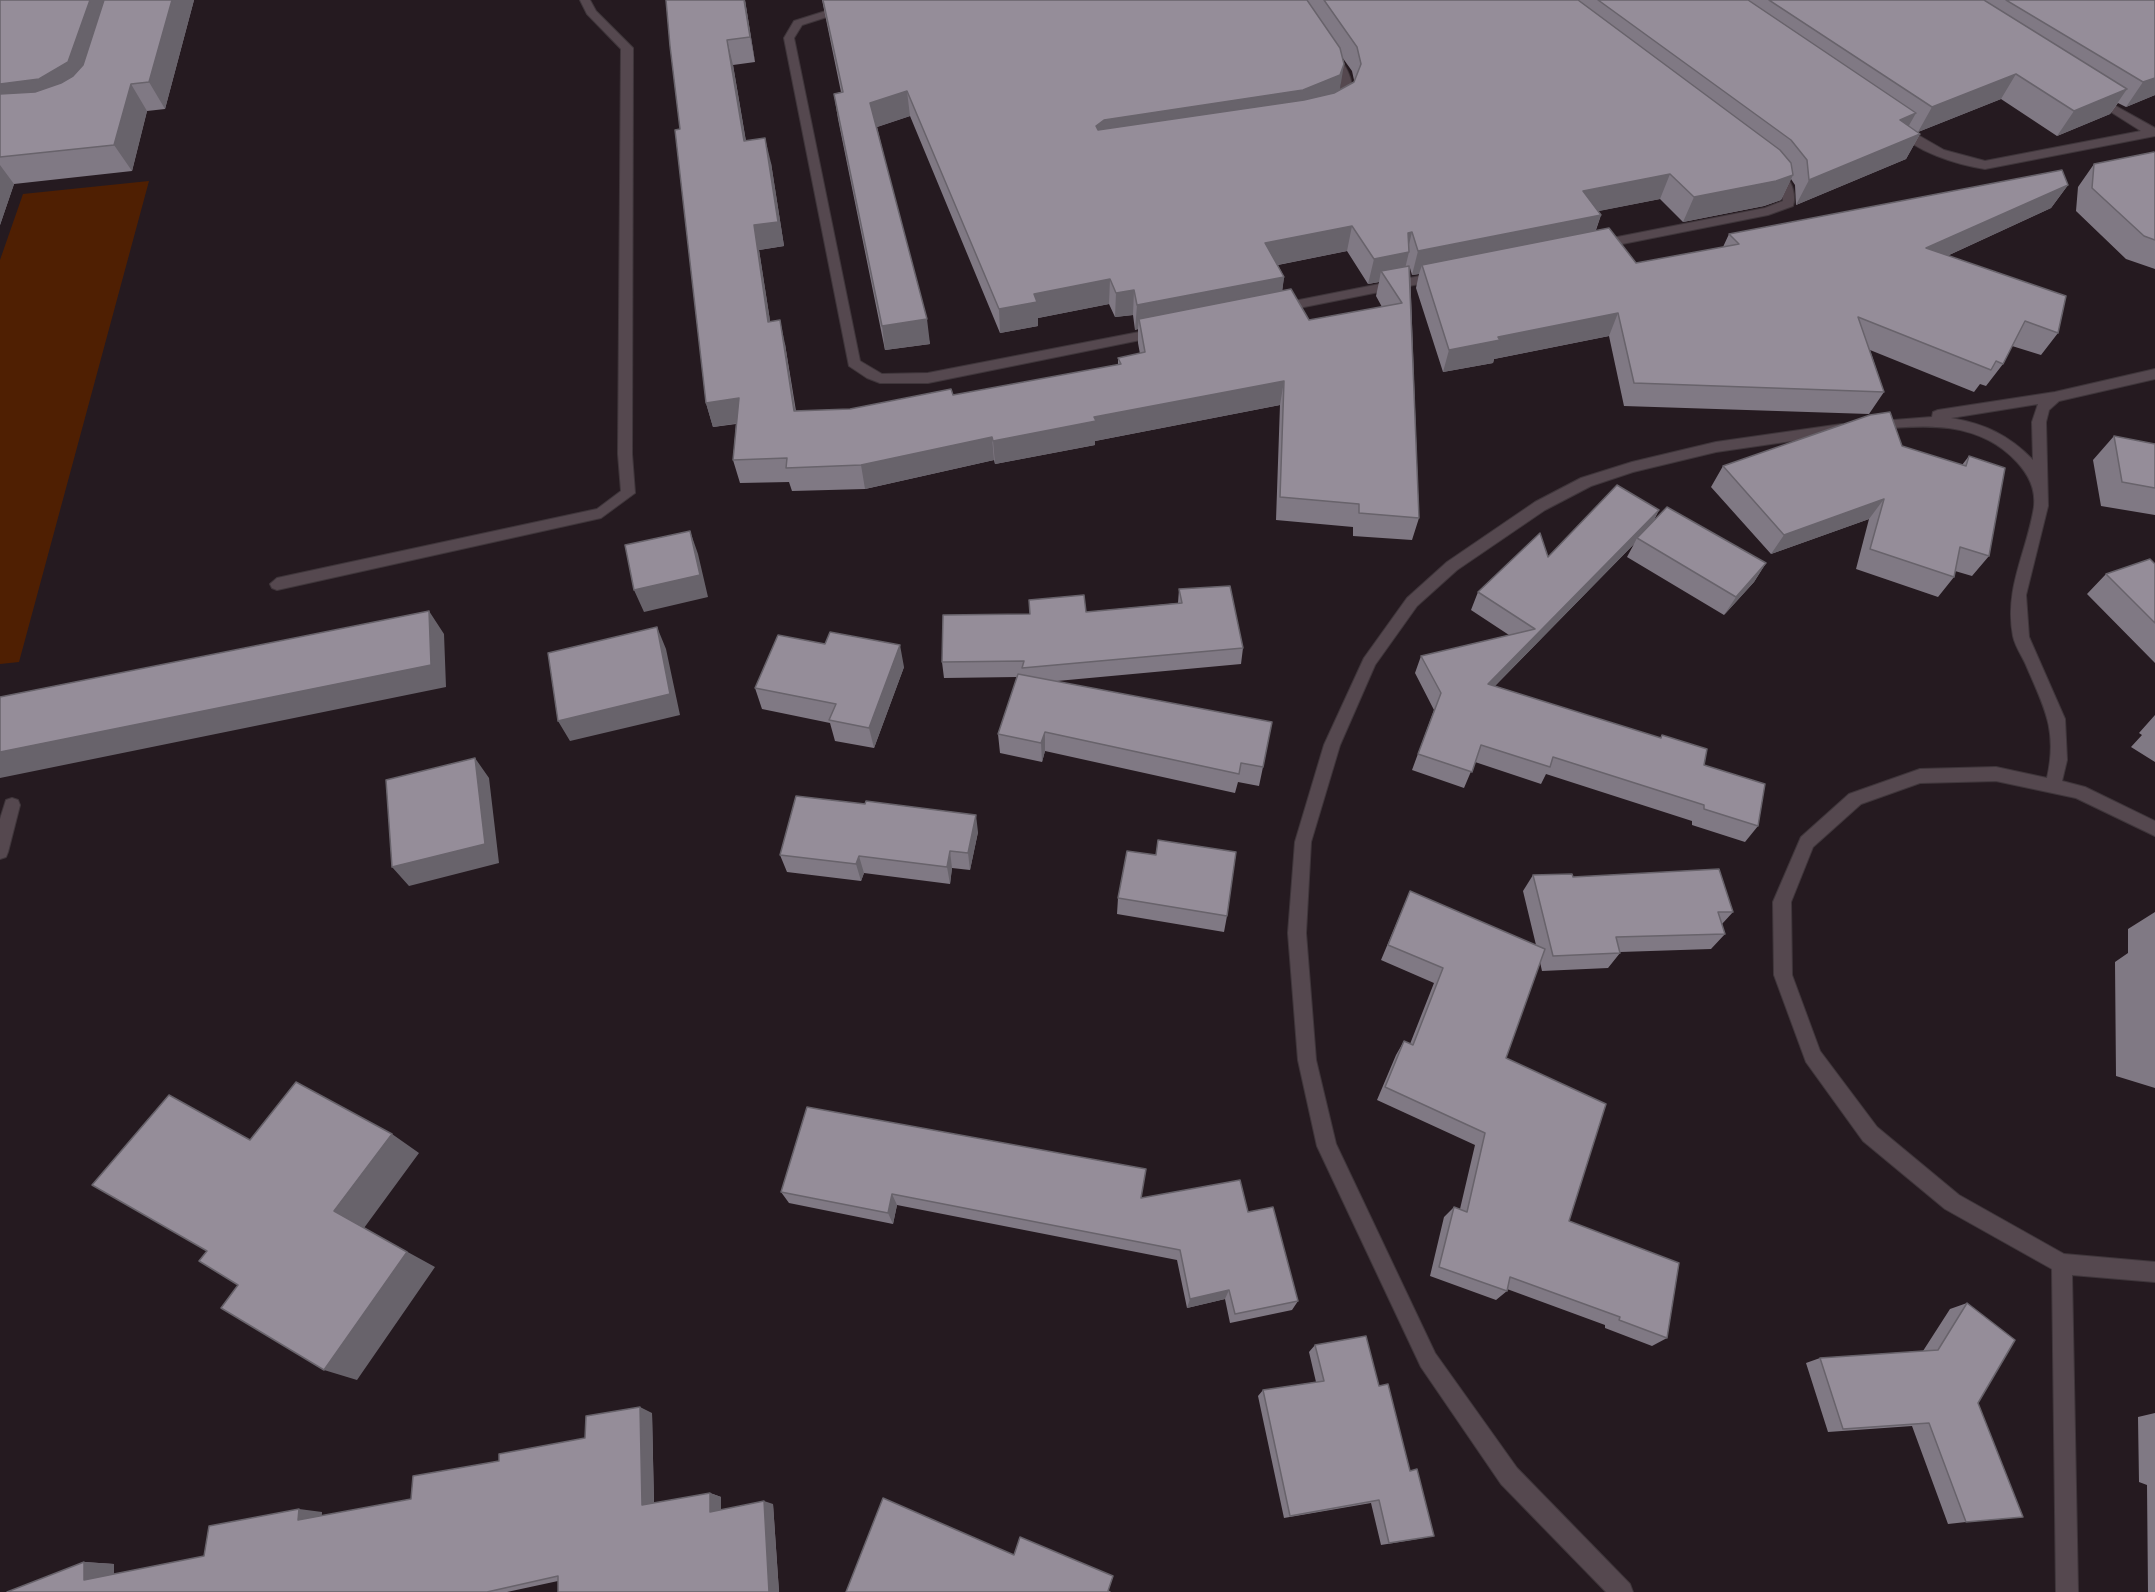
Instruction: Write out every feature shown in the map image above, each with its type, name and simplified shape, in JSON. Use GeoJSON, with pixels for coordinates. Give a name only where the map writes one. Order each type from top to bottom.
{"type":"FeatureCollection","features":[{"type":"Feature","properties":{"kind":"street"},"geometry":{"type":"LineString","coordinates":[[277,584],[601,513],[628,493],[625,454],[627,48],[591,12],[585,0]]}},
{"type":"Feature","properties":{"kind":"street"},"geometry":{"type":"LineString","coordinates":[[863,10],[829,13],[798,23],[789,38],[854,363],[869,376],[895,380],[928,378],[1173,329]]}},
{"type":"Feature","properties":{"kind":"street"},"geometry":{"type":"LineString","coordinates":[[1326,45],[1344,72],[1348,89],[1343,104],[1334,109]]}},
{"type":"Feature","properties":{"kind":"street"},"geometry":{"type":"LineString","coordinates":[[2081,88],[2153,132]]}},
{"type":"Feature","properties":{"kind":"street"},"geometry":{"type":"LineString","coordinates":[[1893,124],[1945,156],[1966,163],[1985,165],[2153,132]]}},
{"type":"Feature","properties":{"kind":"street"},"geometry":{"type":"LineString","coordinates":[[1582,248],[1768,211],[1789,203],[1787,186],[1764,163]]}},
{"type":"Feature","properties":{"kind":"street"},"geometry":{"type":"LineString","coordinates":[[1267,310],[1453,273]]}},
{"type":"Feature","properties":{"kind":"street"},"geometry":{"type":"LineString","coordinates":[[1622,1592],[1509,1476],[1428,1360],[1327,1146],[1307,1060],[1297,933],[1303,842],[1332,744],[1369,662],[1412,602],[1452,566],[1540,506],[1586,482],[1632,466],[1716,447],[1902,421],[2055,396],[2155,374]]}},
{"type":"Feature","properties":{"kind":"street"},"geometry":{"type":"LineString","coordinates":[[2052,787],[2059,760],[2057,719],[2021,637],[2018,595],[2041,506],[2039,422],[2043,408],[2055,396]]}},
{"type":"Feature","properties":{"kind":"street"},"geometry":{"type":"LineString","coordinates":[[1902,421],[1949,421],[1971,426],[1996,437],[2017,450],[2032,465],[2042,488]]}},
{"type":"Feature","properties":{"kind":"street"},"geometry":{"type":"LineString","coordinates":[[2155,829],[2079,792],[1996,774],[1920,776],[1855,799],[1807,842],[1782,902],[1783,975],[1813,1056],[1870,1134],[1952,1202],[2062,1264],[2155,1272]]}},
{"type":"Feature","properties":{"kind":"street"},"geometry":{"type":"LineString","coordinates":[[0,852],[12,805]]}},
{"type":"Feature","properties":{"kind":"street"},"geometry":{"type":"LineString","coordinates":[[2062,1264],[2067,1592]]}},
{"type":"Feature","properties":{"kind":"shaded area"},"geometry":{"type":"Polygon","coordinates":[[[149,181],[19,662],[0,664],[0,260],[23,194],[149,181]]]}},
{"type":"Feature","properties":{"kind":"building"},"geometry":{"type":"Polygon","coordinates":[[[0,0],[90,0],[68,62],[39,79],[0,84],[0,0]]]}},
{"type":"Feature","properties":{"kind":"building"},"geometry":{"type":"Polygon","coordinates":[[[104,0],[172,0],[149,82],[131,84],[114,145],[0,157],[0,94],[35,92],[73,76],[83,65],[104,0]]]}},
{"type":"Feature","properties":{"kind":"building"},"geometry":{"type":"Polygon","coordinates":[[[666,0],[744,0],[750,37],[727,40],[744,141],[765,138],[778,222],[754,225],[768,322],[780,320],[794,411],[850,409],[951,389],[953,395],[1121,364],[1118,358],[1145,352],[1139,319],[1291,289],[1309,320],[1402,303],[1381,271],[1409,266],[1419,518],[1359,513],[1359,504],[1280,497],[1284,381],[1094,417],[1096,421],[993,441],[992,437],[861,465],[786,468],[787,458],[733,460],[739,398],[706,403],[675,130],[680,129],[666,0]]]}},
{"type":"Feature","properties":{"kind":"building"},"geometry":{"type":"Polygon","coordinates":[[[823,0],[1307,0],[1340,48],[1344,64],[1340,75],[1303,90],[1104,120],[1096,126],[1098,130],[1304,100],[1334,93],[1354,82],[1361,64],[1357,47],[1324,0],[1578,0],[1780,150],[1791,163],[1793,175],[1776,181],[1694,197],[1670,174],[1583,191],[1601,215],[1418,251],[1412,232],[1408,233],[1409,252],[1374,259],[1352,226],[1265,243],[1284,277],[1137,305],[1134,290],[1116,293],[1110,279],[1034,294],[1037,302],[999,309],[907,91],[870,103],[927,319],[882,326],[834,94],[843,92],[823,0]]]}},
{"type":"Feature","properties":{"kind":"building"},"geometry":{"type":"Polygon","coordinates":[[[1598,0],[1748,0],[1916,113],[1900,120],[1920,134],[1809,180],[1807,160],[1791,140],[1598,0]]]}},
{"type":"Feature","properties":{"kind":"building"},"geometry":{"type":"Polygon","coordinates":[[[1769,0],[1984,0],[2127,89],[2074,111],[2016,74],[1932,107],[1769,0]]]}},
{"type":"Feature","properties":{"kind":"building"},"geometry":{"type":"Polygon","coordinates":[[[2006,0],[2155,0],[2155,78],[2143,82],[2006,0]]]}},
{"type":"Feature","properties":{"kind":"building"},"geometry":{"type":"Polygon","coordinates":[[[2154,152],[2155,240],[2144,236],[2092,188],[2094,164],[2154,152]]]}},
{"type":"Feature","properties":{"kind":"building"},"geometry":{"type":"Polygon","coordinates":[[[2062,170],[2068,185],[1926,248],[2066,296],[2058,333],[2025,321],[2003,364],[1996,361],[1991,370],[1858,317],[1884,392],[1634,383],[1618,313],[1498,337],[1500,340],[1449,350],[1422,265],[1609,228],[1636,263],[1739,244],[1729,234],[2062,170]]]}},
{"type":"Feature","properties":{"kind":"building"},"geometry":{"type":"Polygon","coordinates":[[[1890,412],[1902,446],[1966,466],[1969,456],[2005,468],[1989,556],[1960,547],[1954,577],[1870,549],[1884,499],[1784,535],[1723,466],[1870,415],[1890,412]]]}},
{"type":"Feature","properties":{"kind":"building"},"geometry":{"type":"Polygon","coordinates":[[[2114,436],[2155,444],[2155,488],[2122,482],[2114,436]]]}},
{"type":"Feature","properties":{"kind":"building"},"geometry":{"type":"Polygon","coordinates":[[[1617,485],[1659,510],[1488,684],[1661,738],[1662,735],[1707,749],[1704,765],[1765,784],[1758,826],[1704,809],[1704,805],[1553,757],[1550,767],[1481,745],[1472,772],[1418,754],[1441,693],[1421,656],[1535,629],[1478,592],[1540,533],[1548,557],[1617,485]]]}},
{"type":"Feature","properties":{"kind":"building"},"geometry":{"type":"Polygon","coordinates":[[[1667,507],[1766,563],[1736,597],[1637,538],[1667,507]]]}},
{"type":"Feature","properties":{"kind":"building"},"geometry":{"type":"Polygon","coordinates":[[[690,531],[700,575],[634,590],[625,545],[690,531]]]}},
{"type":"Feature","properties":{"kind":"building"},"geometry":{"type":"Polygon","coordinates":[[[2150,559],[2155,564],[2155,623],[2106,574],[2150,559]]]}},
{"type":"Feature","properties":{"kind":"building"},"geometry":{"type":"Polygon","coordinates":[[[1230,586],[1243,648],[1022,668],[1024,661],[942,662],[943,615],[1030,614],[1029,600],[1084,595],[1086,612],[1182,603],[1179,589],[1230,586]]]}},
{"type":"Feature","properties":{"kind":"building"},"geometry":{"type":"Polygon","coordinates":[[[429,611],[431,665],[0,752],[0,697],[429,611]]]}},
{"type":"Feature","properties":{"kind":"building"},"geometry":{"type":"Polygon","coordinates":[[[657,627],[670,694],[558,721],[548,653],[657,627]]]}},
{"type":"Feature","properties":{"kind":"building"},"geometry":{"type":"Polygon","coordinates":[[[830,632],[900,645],[869,728],[829,720],[836,704],[755,688],[778,635],[825,644],[830,632]]]}},
{"type":"Feature","properties":{"kind":"building"},"geometry":{"type":"Polygon","coordinates":[[[1018,674],[1272,722],[1263,767],[1241,763],[1239,774],[1045,732],[1041,743],[998,734],[1018,674]]]}},
{"type":"Feature","properties":{"kind":"building"},"geometry":{"type":"Polygon","coordinates":[[[475,758],[485,844],[392,867],[386,780],[475,758]]]}},
{"type":"Feature","properties":{"kind":"building"},"geometry":{"type":"Polygon","coordinates":[[[796,796],[865,804],[866,801],[976,815],[968,853],[950,851],[947,867],[859,856],[856,864],[780,855],[796,796]]]}},
{"type":"Feature","properties":{"kind":"building"},"geometry":{"type":"Polygon","coordinates":[[[1158,840],[1236,852],[1227,916],[1118,898],[1127,851],[1156,855],[1158,840]]]}},
{"type":"Feature","properties":{"kind":"building"},"geometry":{"type":"Polygon","coordinates":[[[1719,869],[1733,912],[1718,912],[1725,934],[1616,937],[1620,953],[1553,956],[1533,875],[1572,874],[1573,877],[1719,869]]]}},
{"type":"Feature","properties":{"kind":"building"},"geometry":{"type":"Polygon","coordinates":[[[1410,891],[1545,949],[1506,1058],[1606,1104],[1569,1221],[1679,1263],[1667,1338],[1619,1320],[1620,1317],[1510,1277],[1507,1291],[1439,1267],[1454,1207],[1467,1212],[1485,1133],[1385,1087],[1404,1041],[1413,1045],[1443,968],[1388,945],[1410,891]]]}},
{"type":"Feature","properties":{"kind":"building"},"geometry":{"type":"Polygon","coordinates":[[[296,1082],[392,1134],[334,1211],[407,1252],[324,1370],[221,1308],[238,1285],[199,1261],[207,1251],[92,1185],[169,1095],[250,1140],[296,1082]]]}},
{"type":"Feature","properties":{"kind":"building"},"geometry":{"type":"Polygon","coordinates":[[[807,1107],[1146,1169],[1141,1198],[1240,1180],[1248,1212],[1273,1207],[1298,1301],[1235,1314],[1229,1290],[1190,1299],[1180,1250],[892,1194],[888,1213],[781,1192],[807,1107]]]}},
{"type":"Feature","properties":{"kind":"building"},"geometry":{"type":"Polygon","coordinates":[[[1967,1303],[2015,1340],[1978,1403],[2023,1517],[1966,1522],[1929,1423],[1843,1429],[1820,1358],[1938,1350],[1967,1303]]]}},
{"type":"Feature","properties":{"kind":"building"},"geometry":{"type":"Polygon","coordinates":[[[1366,1336],[1379,1386],[1388,1384],[1410,1471],[1417,1469],[1434,1536],[1389,1543],[1379,1500],[1290,1516],[1263,1390],[1324,1381],[1315,1345],[1366,1336]]]}},
{"type":"Feature","properties":{"kind":"building"},"geometry":{"type":"Polygon","coordinates":[[[640,1407],[642,1505],[710,1493],[710,1512],[764,1501],[769,1592],[558,1592],[558,1576],[487,1592],[7,1592],[84,1562],[84,1580],[204,1556],[209,1526],[299,1509],[298,1520],[411,1499],[413,1476],[499,1461],[499,1454],[585,1438],[586,1416],[640,1407]]]}},
{"type":"Feature","properties":{"kind":"building"},"geometry":{"type":"Polygon","coordinates":[[[883,1498],[1014,1555],[1020,1537],[1113,1576],[1108,1591],[1110,1592],[846,1592],[883,1498]]]}}]}
